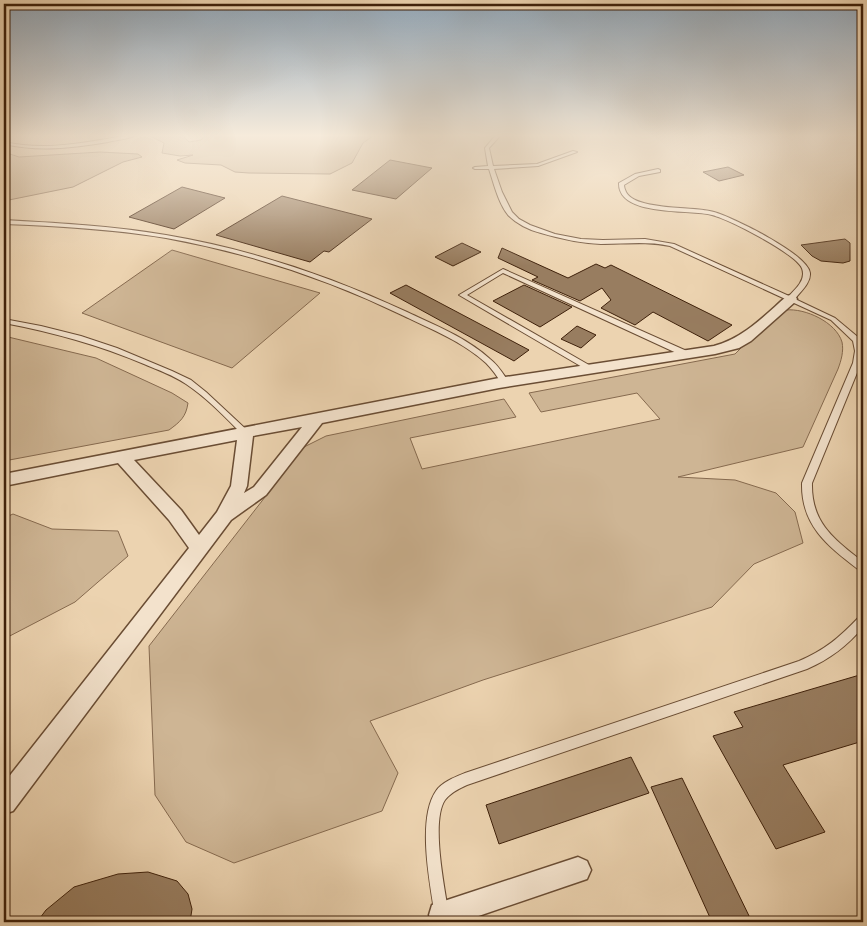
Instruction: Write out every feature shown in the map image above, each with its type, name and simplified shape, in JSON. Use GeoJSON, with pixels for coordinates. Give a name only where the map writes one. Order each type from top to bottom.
{"type":"FeatureCollection","features":[{"type":"Feature","properties":{"kind":"street"},"geometry":{"type":"LineString","coordinates":[[4,480],[504,382],[734,345],[791,299]]}},
{"type":"Feature","properties":{"kind":"street"},"geometry":{"type":"LineString","coordinates":[[224,516],[260,491],[317,419]]}},
{"type":"Feature","properties":{"kind":"street"},"geometry":{"type":"LineString","coordinates":[[4,802],[198,547],[224,516],[239,486],[246,433]]}},
{"type":"Feature","properties":{"kind":"street"},"geometry":{"type":"LineString","coordinates":[[122,457],[174,515],[198,547]]}},
{"type":"Feature","properties":{"kind":"street"},"geometry":{"type":"LineString","coordinates":[[443,918],[578,870]]}},
{"type":"Feature","properties":{"kind":"lane"},"geometry":{"type":"LineString","coordinates":[[497,179],[511,215],[527,225],[557,235],[590,242],[636,239],[665,244],[833,319],[856,340],[859,351],[856,363],[807,483],[805,493],[808,506],[820,530],[863,567]]}},
{"type":"Feature","properties":{"kind":"lane"},"geometry":{"type":"LineString","coordinates":[[627,179],[621,184],[621,190],[632,201],[650,207],[714,213],[802,262],[806,270],[806,278],[791,299]]}},
{"type":"Feature","properties":{"kind":"lane"},"geometry":{"type":"LineString","coordinates":[[4,222],[90,226],[139,231],[225,247],[261,257],[343,286],[398,310],[486,359],[494,366],[504,382]]}},
{"type":"Feature","properties":{"kind":"lane"},"geometry":{"type":"LineString","coordinates":[[592,369],[462,295],[503,271],[686,354]]}},
{"type":"Feature","properties":{"kind":"lane"},"geometry":{"type":"LineString","coordinates":[[4,321],[64,333],[130,355],[159,368],[188,382],[218,406],[246,433]]}},
{"type":"Feature","properties":{"kind":"lane"},"geometry":{"type":"LineString","coordinates":[[443,918],[433,826],[439,799],[449,787],[465,779],[822,658],[842,644],[863,620]]}},
{"type":"Feature","properties":{"kind":"shaded area"},"geometry":{"type":"Polygon","coordinates":[[[4,179],[89,179],[73,187],[4,201],[4,179]]]}},
{"type":"Feature","properties":{"kind":"shaded area"},"geometry":{"type":"Polygon","coordinates":[[[172,250],[320,293],[232,368],[82,313],[172,250]]]}},
{"type":"Feature","properties":{"kind":"shaded area"},"geometry":{"type":"Polygon","coordinates":[[[786,310],[802,311],[819,318],[833,328],[839,335],[843,345],[838,369],[803,447],[678,477],[735,480],[776,493],[795,512],[803,543],[754,564],[712,607],[483,680],[370,721],[398,773],[382,811],[234,863],[186,842],[155,795],[149,646],[304,447],[326,436],[504,399],[516,417],[410,438],[422,469],[660,419],[637,393],[541,412],[529,393],[735,354],[756,333],[786,310]]]}},
{"type":"Feature","properties":{"kind":"shaded area"},"geometry":{"type":"Polygon","coordinates":[[[4,336],[96,358],[172,393],[188,403],[186,412],[179,422],[169,430],[4,461],[4,336]]]}},
{"type":"Feature","properties":{"kind":"shaded area"},"geometry":{"type":"Polygon","coordinates":[[[13,514],[52,529],[118,531],[128,556],[75,602],[4,639],[4,518],[13,514]]]}},
{"type":"Feature","properties":{"kind":"building"},"geometry":{"type":"Polygon","coordinates":[[[366,179],[419,179],[396,199],[352,190],[366,179]]]}},
{"type":"Feature","properties":{"kind":"building"},"geometry":{"type":"Polygon","coordinates":[[[182,187],[225,198],[174,229],[129,217],[182,187]]]}},
{"type":"Feature","properties":{"kind":"building"},"geometry":{"type":"Polygon","coordinates":[[[282,196],[372,219],[329,252],[324,251],[310,262],[216,235],[282,196]]]}},
{"type":"Feature","properties":{"kind":"building"},"geometry":{"type":"Polygon","coordinates":[[[845,239],[850,243],[850,261],[843,263],[821,261],[812,256],[801,245],[845,239]]]}},
{"type":"Feature","properties":{"kind":"building"},"geometry":{"type":"Polygon","coordinates":[[[462,243],[481,252],[453,266],[435,257],[462,243]]]}},
{"type":"Feature","properties":{"kind":"building"},"geometry":{"type":"Polygon","coordinates":[[[502,248],[568,278],[596,264],[605,268],[611,265],[732,325],[708,341],[653,312],[635,325],[601,308],[611,300],[602,288],[580,301],[532,280],[538,277],[498,258],[502,248]]]}},
{"type":"Feature","properties":{"kind":"building"},"geometry":{"type":"Polygon","coordinates":[[[406,285],[529,350],[514,361],[390,293],[406,285]]]}},
{"type":"Feature","properties":{"kind":"building"},"geometry":{"type":"Polygon","coordinates":[[[524,285],[572,307],[540,327],[493,301],[524,285]]]}},
{"type":"Feature","properties":{"kind":"building"},"geometry":{"type":"Polygon","coordinates":[[[577,326],[596,335],[581,348],[561,339],[577,326]]]}},
{"type":"Feature","properties":{"kind":"building"},"geometry":{"type":"Polygon","coordinates":[[[863,674],[863,741],[783,765],[825,832],[776,849],[713,736],[743,727],[734,712],[863,674]]]}},
{"type":"Feature","properties":{"kind":"building"},"geometry":{"type":"Polygon","coordinates":[[[631,757],[649,793],[499,844],[486,805],[631,757]]]}},
{"type":"Feature","properties":{"kind":"building"},"geometry":{"type":"Polygon","coordinates":[[[682,778],[752,922],[712,922],[651,787],[682,778]]]}},
{"type":"Feature","properties":{"kind":"building"},"geometry":{"type":"Polygon","coordinates":[[[148,872],[177,881],[188,894],[192,909],[190,922],[37,922],[46,910],[74,887],[118,874],[148,872]]]}}]}
